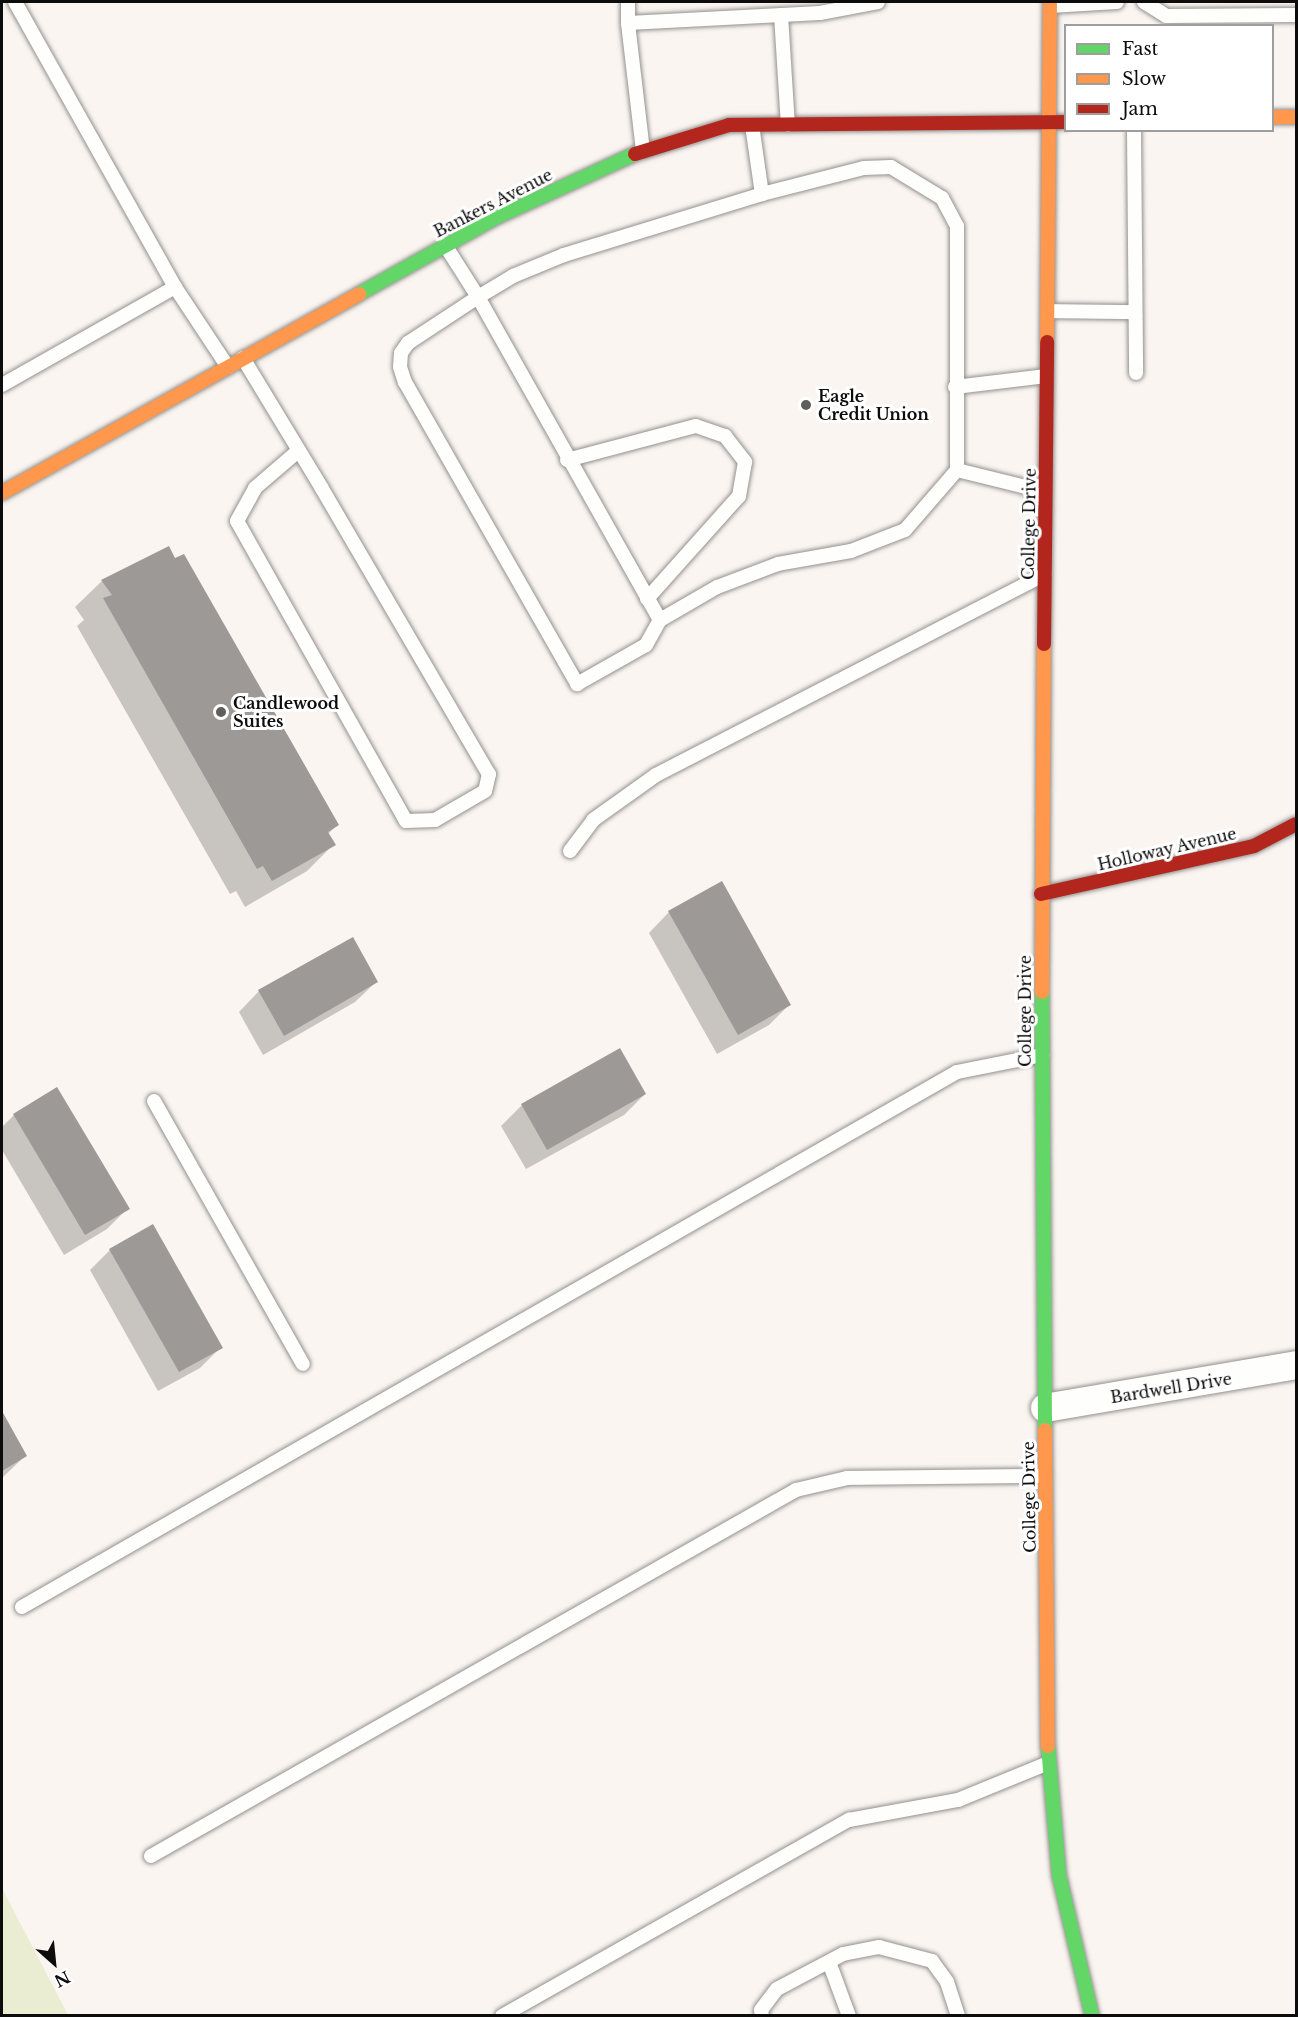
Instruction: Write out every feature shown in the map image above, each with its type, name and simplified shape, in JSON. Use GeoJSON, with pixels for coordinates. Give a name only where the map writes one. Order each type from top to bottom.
{"type":"FeatureCollection","features":[{"type":"Feature","properties":{"kind":"street","name":"College Drive"},"geometry":{"type":"LineString","coordinates":[[1050,4],[1058,122],[1048,310],[1041,894],[1048,1763],[1059,1875],[1092,2016]]}},
{"type":"Feature","properties":{"kind":"street"},"geometry":{"type":"LineString","coordinates":[[1274,117],[1296,117]]}},
{"type":"Feature","properties":{"kind":"street","name":"Bankers Avenue"},"geometry":{"type":"LineString","coordinates":[[2,493],[495,218],[643,151],[729,125],[1058,122]]}},
{"type":"Feature","properties":{"kind":"street","name":"Holloway Avenue"},"geometry":{"type":"LineString","coordinates":[[1041,894],[1254,846],[1296,824]]}},
{"type":"Feature","properties":{"kind":"street","name":"Bardwell Drive"},"geometry":{"type":"LineString","coordinates":[[1045,1408],[1296,1365]]}},
{"type":"Feature","properties":{"kind":"lane"},"geometry":{"type":"LineString","coordinates":[[15,2],[176,287],[228,367]]}},
{"type":"Feature","properties":{"kind":"lane"},"geometry":{"type":"LineString","coordinates":[[628,2],[628,23],[643,151]]}},
{"type":"Feature","properties":{"kind":"lane"},"geometry":{"type":"LineString","coordinates":[[628,23],[820,13],[878,2]]}},
{"type":"Feature","properties":{"kind":"lane"},"geometry":{"type":"LineString","coordinates":[[1050,4],[1117,2]]}},
{"type":"Feature","properties":{"kind":"lane"},"geometry":{"type":"LineString","coordinates":[[1144,2],[1166,16],[1296,15]]}},
{"type":"Feature","properties":{"kind":"lane"},"geometry":{"type":"LineString","coordinates":[[781,15],[788,125]]}},
{"type":"Feature","properties":{"kind":"lane"},"geometry":{"type":"LineString","coordinates":[[752,124],[762,194]]}},
{"type":"Feature","properties":{"kind":"lane"},"geometry":{"type":"LineString","coordinates":[[1134,132],[1136,373]]}},
{"type":"Feature","properties":{"kind":"lane"},"geometry":{"type":"LineString","coordinates":[[891,167],[942,198],[957,226],[955,387],[957,470],[904,530],[851,551],[768,568],[717,587],[660,620],[646,645],[577,684],[405,382],[400,353],[408,342],[513,276],[564,255],[762,194],[864,168],[891,167]]}},
{"type":"Feature","properties":{"kind":"lane"},"geometry":{"type":"LineString","coordinates":[[445,245],[498,327],[516,369],[660,620]]}},
{"type":"Feature","properties":{"kind":"lane"},"geometry":{"type":"LineString","coordinates":[[2,385],[176,287]]}},
{"type":"Feature","properties":{"kind":"lane"},"geometry":{"type":"LineString","coordinates":[[1048,310],[1135,312]]}},
{"type":"Feature","properties":{"kind":"lane"},"geometry":{"type":"LineString","coordinates":[[243,358],[298,451],[489,774],[485,791],[435,820],[406,821],[237,521],[255,488],[298,451]]}},
{"type":"Feature","properties":{"kind":"lane"},"geometry":{"type":"LineString","coordinates":[[955,387],[1048,376]]}},
{"type":"Feature","properties":{"kind":"lane"},"geometry":{"type":"LineString","coordinates":[[567,460],[696,426],[725,436],[745,462],[739,496],[647,599]]}},
{"type":"Feature","properties":{"kind":"lane"},"geometry":{"type":"LineString","coordinates":[[957,470],[1026,487],[1046,503]]}},
{"type":"Feature","properties":{"kind":"lane"},"geometry":{"type":"LineString","coordinates":[[570,851],[593,820],[656,775],[1045,574]]}},
{"type":"Feature","properties":{"kind":"lane"},"geometry":{"type":"LineString","coordinates":[[22,1607],[957,1072],[1042,1055]]}},
{"type":"Feature","properties":{"kind":"lane"},"geometry":{"type":"LineString","coordinates":[[154,1101],[303,1364]]}},
{"type":"Feature","properties":{"kind":"lane"},"geometry":{"type":"LineString","coordinates":[[151,1856],[796,1490],[847,1478],[1045,1476]]}},
{"type":"Feature","properties":{"kind":"lane"},"geometry":{"type":"LineString","coordinates":[[502,2016],[849,1820],[958,1800],[1048,1763]]}},
{"type":"Feature","properties":{"kind":"lane"},"geometry":{"type":"LineString","coordinates":[[762,2016],[761,2010],[777,1989],[843,1954],[879,1947],[932,1961],[947,1982],[958,2016]]}},
{"type":"Feature","properties":{"kind":"lane"},"geometry":{"type":"LineString","coordinates":[[829,1962],[849,2016]]}},
{"type":"Feature","properties":{"kind":"green space"},"geometry":{"type":"Polygon","coordinates":[[[2,1888],[68,2015],[2,2015],[2,1888]]]}},
{"type":"Feature","properties":{"kind":"building","name":"Candlewood Suites"},"geometry":{"type":"Polygon","coordinates":[[[169,546],[175,558],[184,554],[339,825],[328,832],[336,845],[272,881],[263,866],[257,869],[103,598],[112,595],[101,580],[169,546]]]}},
{"type":"Feature","properties":{"kind":"building"},"geometry":{"type":"Polygon","coordinates":[[[722,881],[791,1005],[738,1035],[668,911],[722,881]]]}},
{"type":"Feature","properties":{"kind":"building"},"geometry":{"type":"Polygon","coordinates":[[[353,937],[378,982],[284,1036],[258,990],[353,937]]]}},
{"type":"Feature","properties":{"kind":"building"},"geometry":{"type":"Polygon","coordinates":[[[620,1048],[646,1094],[547,1150],[521,1104],[620,1048]]]}},
{"type":"Feature","properties":{"kind":"building"},"geometry":{"type":"Polygon","coordinates":[[[57,1087],[130,1209],[85,1235],[13,1114],[57,1087]]]}},
{"type":"Feature","properties":{"kind":"building"},"geometry":{"type":"Polygon","coordinates":[[[153,1224],[223,1348],[179,1372],[109,1249],[153,1224]]]}},
{"type":"Feature","properties":{"kind":"building"},"geometry":{"type":"Polygon","coordinates":[[[2,1411],[27,1456],[2,1471],[2,1411]]]}},
{"type":"Feature","properties":{"kind":"traffic: fast"},"geometry":{"type":"LineString","coordinates":[[359,294],[495,218],[635,154]]}},
{"type":"Feature","properties":{"kind":"traffic: fast"},"geometry":{"type":"LineString","coordinates":[[1042,992],[1045,1430]]}},
{"type":"Feature","properties":{"kind":"traffic: fast"},"geometry":{"type":"LineString","coordinates":[[1048,1746],[1059,1875],[1092,2016]]}},
{"type":"Feature","properties":{"kind":"traffic: slow"},"geometry":{"type":"LineString","coordinates":[[1047,342],[1050,2]]}},
{"type":"Feature","properties":{"kind":"traffic: slow"},"geometry":{"type":"LineString","coordinates":[[1274,117],[1296,117]]}},
{"type":"Feature","properties":{"kind":"traffic: slow"},"geometry":{"type":"LineString","coordinates":[[2,493],[359,294]]}},
{"type":"Feature","properties":{"kind":"traffic: slow"},"geometry":{"type":"LineString","coordinates":[[1042,992],[1044,644]]}},
{"type":"Feature","properties":{"kind":"traffic: slow"},"geometry":{"type":"LineString","coordinates":[[1045,1430],[1048,1746]]}},
{"type":"Feature","properties":{"kind":"traffic: jam"},"geometry":{"type":"LineString","coordinates":[[635,154],[729,125],[1064,122]]}},
{"type":"Feature","properties":{"kind":"traffic: jam"},"geometry":{"type":"LineString","coordinates":[[1044,644],[1047,342]]}},
{"type":"Feature","properties":{"kind":"traffic: jam"},"geometry":{"type":"LineString","coordinates":[[1041,894],[1254,846],[1296,824]]}},
{"type":"Feature","properties":{"kind":"place","name":"Eagle Credit Union"},"geometry":{"type":"Point","coordinates":[806,405]}},
{"type":"Feature","properties":{"kind":"place","name":"Candlewood Suites"},"geometry":{"type":"Point","coordinates":[221,712]}}]}
